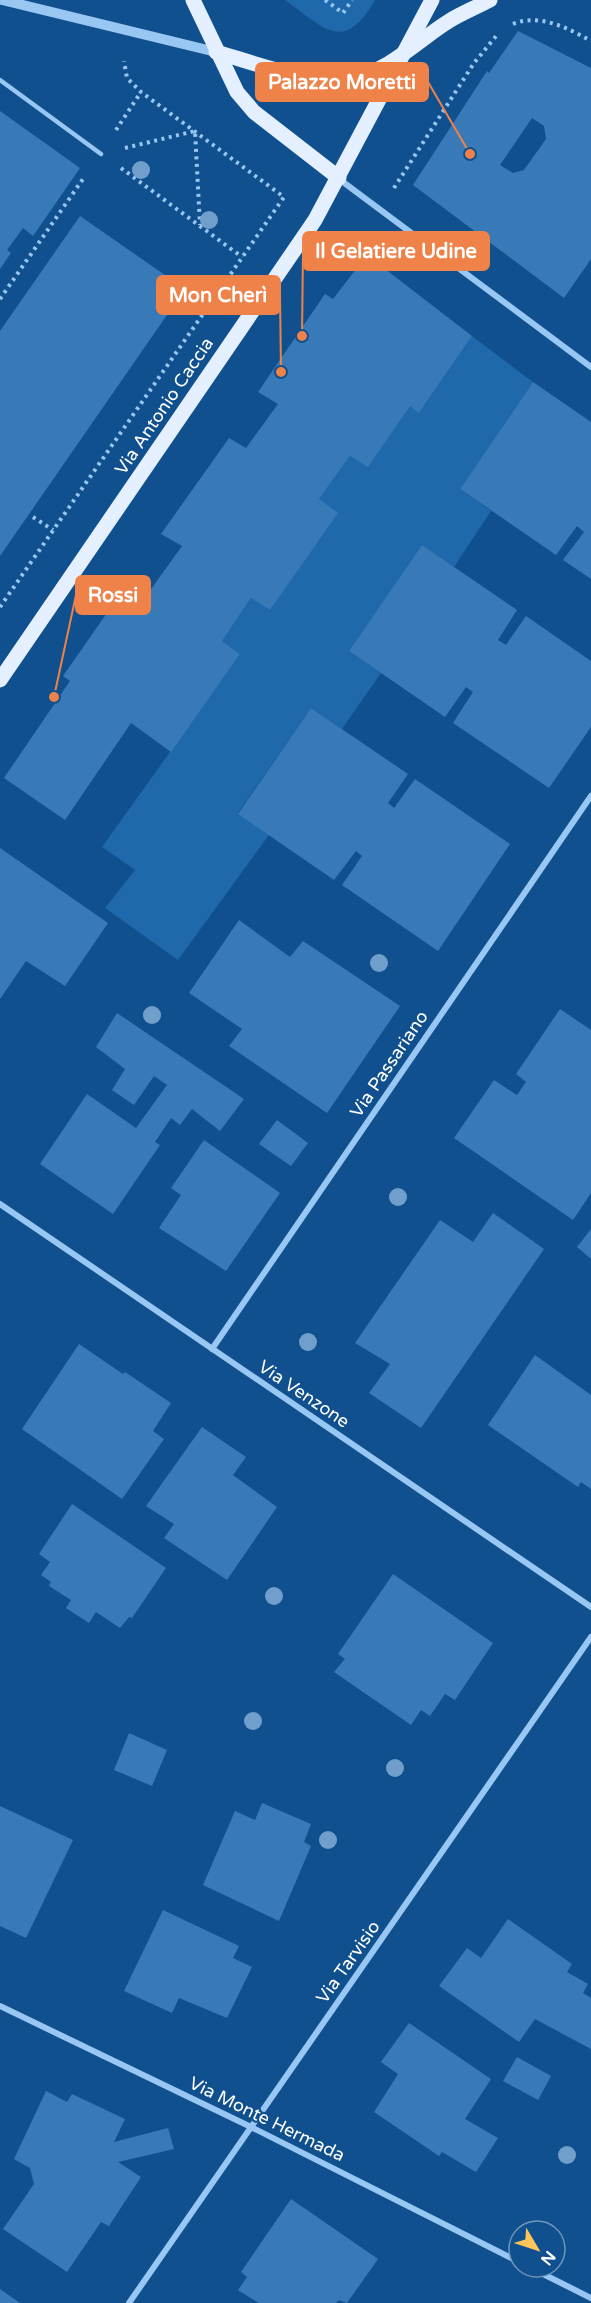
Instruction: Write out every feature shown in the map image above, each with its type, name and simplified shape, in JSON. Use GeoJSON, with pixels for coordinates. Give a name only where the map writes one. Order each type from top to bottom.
{"type":"FeatureCollection","features":[{"type":"Feature","properties":{"kind":"main road"},"geometry":{"type":"LineString","coordinates":[[193,0],[237,92],[254,112],[339,178]]}},
{"type":"Feature","properties":{"kind":"main road","name":"Via Antonio Caccia"},"geometry":{"type":"LineString","coordinates":[[0,680],[315,220],[432,0]]}},
{"type":"Feature","properties":{"kind":"main road"},"geometry":{"type":"LineString","coordinates":[[216,52],[301,75],[328,79],[351,78],[376,70],[403,54],[450,20],[490,0]]}},
{"type":"Feature","properties":{"kind":"street"},"geometry":{"type":"LineString","coordinates":[[2,0],[216,52]]}},
{"type":"Feature","properties":{"kind":"street"},"geometry":{"type":"LineString","coordinates":[[339,178],[591,367]]}},
{"type":"Feature","properties":{"kind":"street","name":"Via Passariano"},"geometry":{"type":"LineString","coordinates":[[212,1349],[591,796]]}},
{"type":"Feature","properties":{"kind":"street","name":"Via Venzone"},"geometry":{"type":"LineString","coordinates":[[0,1204],[591,1607]]}},
{"type":"Feature","properties":{"kind":"street","name":"Via Tarvisio"},"geometry":{"type":"LineString","coordinates":[[129,2303],[591,1637]]}},
{"type":"Feature","properties":{"kind":"street","name":"Via Monte Hermada"},"geometry":{"type":"LineString","coordinates":[[0,2006],[251,2127],[507,2256]]}},
{"type":"Feature","properties":{"kind":"street"},"geometry":{"type":"LineString","coordinates":[[553,2279],[591,2298]]}},
{"type":"Feature","properties":{"kind":"lane"},"geometry":{"type":"LineString","coordinates":[[0,80],[101,153]]}},
{"type":"Feature","properties":{"kind":"path"},"geometry":{"type":"LineString","coordinates":[[325,0],[343,13],[352,0]]}},
{"type":"Feature","properties":{"kind":"path"},"geometry":{"type":"LineString","coordinates":[[508,26],[524,19],[540,21],[555,24],[591,41]]}},
{"type":"Feature","properties":{"kind":"path"},"geometry":{"type":"LineString","coordinates":[[400,180],[474,63],[502,31]]}},
{"type":"Feature","properties":{"kind":"path"},"geometry":{"type":"LineString","coordinates":[[0,607],[284,197],[141,92],[127,78]]}},
{"type":"Feature","properties":{"kind":"path"},"geometry":{"type":"LineString","coordinates":[[0,299],[141,92]]}},
{"type":"Feature","properties":{"kind":"path"},"geometry":{"type":"LineString","coordinates":[[101,153],[195,132]]}},
{"type":"Feature","properties":{"kind":"path"},"geometry":{"type":"LineString","coordinates":[[195,132],[200,225]]}},
{"type":"Feature","properties":{"kind":"path"},"geometry":{"type":"LineString","coordinates":[[101,153],[242,257]]}},
{"type":"Feature","properties":{"kind":"path"},"geometry":{"type":"LineString","coordinates":[[347,243],[358,239]]}},
{"type":"Feature","properties":{"kind":"path"},"geometry":{"type":"LineString","coordinates":[[33,517],[53,530]]}},
{"type":"Feature","properties":{"kind":"shaded area"},"geometry":{"type":"Polygon","coordinates":[[[285,0],[375,0],[364,17],[353,27],[343,31],[333,31],[312,20],[285,0]]]}},
{"type":"Feature","properties":{"kind":"shaded area"},"geometry":{"type":"Polygon","coordinates":[[[472,336],[533,382],[460,489],[491,511],[454,567],[422,546],[349,651],[381,673],[342,729],[311,708],[238,813],[269,835],[178,960],[105,908],[135,870],[102,847],[240,654],[222,641],[251,598],[270,610],[319,499],[350,456],[410,406],[420,412],[472,336]]]}},
{"type":"Feature","properties":{"kind":"building"},"geometry":{"type":"Polygon","coordinates":[[[518,31],[591,68],[591,259],[564,298],[413,185],[487,71],[489,73],[518,31]],[[532,118],[500,165],[513,173],[524,170],[546,139],[544,126],[532,118]]]}},
{"type":"Feature","properties":{"kind":"building"},"geometry":{"type":"Polygon","coordinates":[[[0,111],[80,168],[33,236],[23,228],[7,250],[11,253],[0,269],[0,111]]]}},
{"type":"Feature","properties":{"kind":"building"},"geometry":{"type":"Polygon","coordinates":[[[80,216],[185,289],[0,556],[0,331],[80,216]]]}},
{"type":"Feature","properties":{"kind":"building"},"geometry":{"type":"Polygon","coordinates":[[[367,255],[472,336],[419,413],[410,406],[368,467],[350,456],[319,499],[338,513],[270,610],[251,598],[222,641],[240,654],[171,752],[131,723],[65,820],[4,778],[70,681],[63,676],[130,580],[149,592],[182,546],[161,534],[229,438],[246,448],[278,404],[258,392],[325,294],[333,299],[367,255]]]}},
{"type":"Feature","properties":{"kind":"building"},"geometry":{"type":"Polygon","coordinates":[[[533,382],[591,422],[591,579],[563,560],[584,532],[577,526],[556,555],[460,489],[533,382]]]}},
{"type":"Feature","properties":{"kind":"building"},"geometry":{"type":"Polygon","coordinates":[[[422,545],[517,610],[498,640],[506,645],[526,616],[591,661],[591,727],[549,788],[453,723],[473,692],[466,687],[445,717],[349,651],[422,545]]]}},
{"type":"Feature","properties":{"kind":"building"},"geometry":{"type":"Polygon","coordinates":[[[311,708],[408,774],[388,803],[394,808],[415,779],[510,844],[438,951],[342,885],[362,856],[356,851],[334,880],[238,814],[311,708]]]}},
{"type":"Feature","properties":{"kind":"building"},"geometry":{"type":"Polygon","coordinates":[[[0,848],[108,923],[65,986],[26,961],[0,999],[0,848]]]}},
{"type":"Feature","properties":{"kind":"building"},"geometry":{"type":"Polygon","coordinates":[[[239,920],[290,957],[303,941],[400,1006],[327,1113],[229,1046],[242,1029],[189,993],[239,920]]]}},
{"type":"Feature","properties":{"kind":"building"},"geometry":{"type":"Polygon","coordinates":[[[560,1009],[591,1030],[591,1193],[573,1220],[454,1138],[494,1080],[517,1095],[526,1082],[516,1074],[560,1009]]]}},
{"type":"Feature","properties":{"kind":"building"},"geometry":{"type":"Polygon","coordinates":[[[117,1013],[244,1099],[220,1131],[192,1109],[180,1125],[171,1118],[155,1142],[160,1145],[113,1214],[40,1164],[87,1094],[136,1128],[167,1085],[154,1076],[134,1105],[112,1090],[125,1069],[96,1047],[117,1013]]]}},
{"type":"Feature","properties":{"kind":"building"},"geometry":{"type":"Polygon","coordinates":[[[277,1120],[308,1143],[291,1166],[259,1144],[277,1120]]]}},
{"type":"Feature","properties":{"kind":"building"},"geometry":{"type":"Polygon","coordinates":[[[204,1140],[280,1193],[226,1271],[159,1228],[181,1195],[171,1188],[204,1140]]]}},
{"type":"Feature","properties":{"kind":"building"},"geometry":{"type":"Polygon","coordinates":[[[493,1213],[544,1249],[421,1428],[369,1393],[390,1364],[355,1343],[440,1220],[473,1242],[493,1213]]]}},
{"type":"Feature","properties":{"kind":"building"},"geometry":{"type":"Polygon","coordinates":[[[591,1229],[591,1259],[577,1247],[591,1229]]]}},
{"type":"Feature","properties":{"kind":"building"},"geometry":{"type":"Polygon","coordinates":[[[79,1344],[171,1403],[153,1431],[164,1439],[122,1499],[22,1429],[79,1344]]]}},
{"type":"Feature","properties":{"kind":"building"},"geometry":{"type":"Polygon","coordinates":[[[535,1355],[591,1395],[591,1489],[581,1482],[578,1487],[488,1425],[535,1355]]]}},
{"type":"Feature","properties":{"kind":"building"},"geometry":{"type":"Polygon","coordinates":[[[202,1427],[246,1457],[233,1475],[277,1507],[227,1580],[164,1538],[174,1524],[146,1506],[202,1427]]]}},
{"type":"Feature","properties":{"kind":"building"},"geometry":{"type":"Polygon","coordinates":[[[72,1504],[166,1568],[132,1618],[129,1617],[120,1628],[96,1612],[89,1623],[66,1608],[71,1600],[49,1586],[51,1582],[41,1575],[50,1562],[39,1554],[72,1504]]]}},
{"type":"Feature","properties":{"kind":"building"},"geometry":{"type":"Polygon","coordinates":[[[393,1574],[493,1643],[455,1700],[445,1694],[430,1716],[421,1710],[411,1725],[334,1672],[345,1659],[338,1654],[393,1574]]]}},
{"type":"Feature","properties":{"kind":"building"},"geometry":{"type":"Polygon","coordinates":[[[129,1733],[167,1750],[152,1786],[114,1770],[129,1733]]]}},
{"type":"Feature","properties":{"kind":"building"},"geometry":{"type":"Polygon","coordinates":[[[262,1803],[311,1824],[304,1842],[311,1846],[279,1921],[203,1885],[235,1811],[255,1820],[262,1803]]]}},
{"type":"Feature","properties":{"kind":"building"},"geometry":{"type":"Polygon","coordinates":[[[0,1806],[73,1840],[26,1938],[0,1926],[0,1806]]]}},
{"type":"Feature","properties":{"kind":"building"},"geometry":{"type":"Polygon","coordinates":[[[163,1910],[239,1946],[233,1958],[252,1967],[227,2018],[179,1998],[172,2013],[124,1991],[163,1910]]]}},
{"type":"Feature","properties":{"kind":"building"},"geometry":{"type":"Polygon","coordinates":[[[508,1919],[572,1964],[567,1972],[588,1984],[583,1993],[591,1998],[591,2049],[535,2019],[519,2042],[439,1986],[467,1948],[481,1958],[508,1919]]]}},
{"type":"Feature","properties":{"kind":"building"},"geometry":{"type":"Polygon","coordinates":[[[409,2023],[491,2079],[465,2119],[498,2138],[476,2172],[442,2152],[439,2156],[374,2112],[398,2074],[381,2062],[409,2023]]]}},
{"type":"Feature","properties":{"kind":"building"},"geometry":{"type":"Polygon","coordinates":[[[517,2057],[551,2076],[538,2100],[503,2081],[517,2057]]]}},
{"type":"Feature","properties":{"kind":"building"},"geometry":{"type":"Polygon","coordinates":[[[46,2091],[67,2102],[72,2094],[125,2119],[114,2142],[168,2128],[174,2149],[118,2162],[141,2177],[109,2226],[101,2222],[67,2272],[3,2229],[34,2184],[30,2168],[14,2159],[46,2091]]]}},
{"type":"Feature","properties":{"kind":"building"},"geometry":{"type":"Polygon","coordinates":[[[291,2199],[378,2259],[347,2303],[339,2300],[336,2303],[259,2303],[238,2290],[247,2277],[241,2272],[291,2199]]]}},
{"type":"Feature","properties":{"kind":"building"},"geometry":{"type":"Polygon","coordinates":[[[0,2289],[20,2303],[0,2303],[0,2289]]]}},
{"type":"Feature","properties":{"kind":"place","name":"Palazzo Moretti"},"geometry":{"type":"Point","coordinates":[470,154]}},
{"type":"Feature","properties":{"kind":"place","name":"Il Gelatiere Udine"},"geometry":{"type":"Point","coordinates":[302,336]}},
{"type":"Feature","properties":{"kind":"place","name":"Mon Cherì"},"geometry":{"type":"Point","coordinates":[281,372]}},
{"type":"Feature","properties":{"kind":"place","name":"Rossi"},"geometry":{"type":"Point","coordinates":[54,697]}}]}
